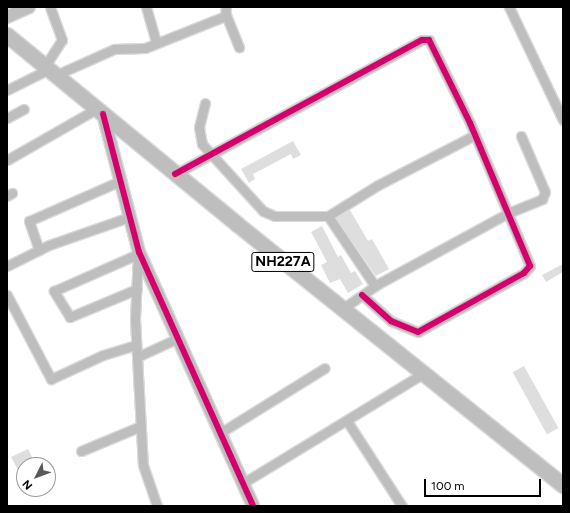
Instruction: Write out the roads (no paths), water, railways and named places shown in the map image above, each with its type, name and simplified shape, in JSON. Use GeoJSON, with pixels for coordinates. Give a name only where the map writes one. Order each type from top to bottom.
{"type":"FeatureCollection","features":[{"type":"Feature","properties":{"kind":"highway","name":"NH227A"},"geometry":{"type":"LineString","coordinates":[[7,35],[175,174],[422,374],[563,484]]}},
{"type":"Feature","properties":{"kind":"street"},"geometry":{"type":"LineString","coordinates":[[7,17],[29,7]]}},
{"type":"Feature","properties":{"kind":"street"},"geometry":{"type":"LineString","coordinates":[[50,7],[62,40],[50,70]]}},
{"type":"Feature","properties":{"kind":"street"},"geometry":{"type":"LineString","coordinates":[[146,7],[156,44]]}},
{"type":"Feature","properties":{"kind":"street"},"geometry":{"type":"LineString","coordinates":[[509,7],[563,120]]}},
{"type":"Feature","properties":{"kind":"street"},"geometry":{"type":"LineString","coordinates":[[7,90],[50,70],[114,49],[140,49],[156,44],[226,11],[239,48]]}},
{"type":"Feature","properties":{"kind":"street"},"geometry":{"type":"LineString","coordinates":[[175,174],[426,39],[433,43],[475,135],[530,263],[528,269],[422,331],[405,330],[362,295]]}},
{"type":"Feature","properties":{"kind":"street"},"geometry":{"type":"LineString","coordinates":[[205,103],[199,136],[210,155],[268,214],[328,216],[378,185],[475,135]]}},
{"type":"Feature","properties":{"kind":"street"},"geometry":{"type":"LineString","coordinates":[[7,118],[24,109]]}},
{"type":"Feature","properties":{"kind":"street"},"geometry":{"type":"LineString","coordinates":[[7,160],[100,112],[120,181],[138,253],[253,506]]}},
{"type":"Feature","properties":{"kind":"street"},"geometry":{"type":"LineString","coordinates":[[342,309],[376,286],[545,194],[521,136]]}},
{"type":"Feature","properties":{"kind":"street"},"geometry":{"type":"LineString","coordinates":[[39,250],[29,221],[120,181]]}},
{"type":"Feature","properties":{"kind":"street"},"geometry":{"type":"LineString","coordinates":[[328,216],[376,286]]}},
{"type":"Feature","properties":{"kind":"street"},"geometry":{"type":"LineString","coordinates":[[7,266],[39,250],[129,217]]}},
{"type":"Feature","properties":{"kind":"street"},"geometry":{"type":"LineString","coordinates":[[138,253],[136,345],[144,470],[156,506]]}},
{"type":"Feature","properties":{"kind":"street"},"geometry":{"type":"LineString","coordinates":[[137,289],[70,317],[54,291],[138,253]]}},
{"type":"Feature","properties":{"kind":"street"},"geometry":{"type":"LineString","coordinates":[[8,300],[51,379],[103,355],[136,345]]}},
{"type":"Feature","properties":{"kind":"street"},"geometry":{"type":"LineString","coordinates":[[137,357],[176,339]]}},
{"type":"Feature","properties":{"kind":"street"},"geometry":{"type":"LineString","coordinates":[[220,433],[325,368]]}},
{"type":"Feature","properties":{"kind":"street"},"geometry":{"type":"LineString","coordinates":[[243,483],[422,374]]}},
{"type":"Feature","properties":{"kind":"street"},"geometry":{"type":"LineString","coordinates":[[347,421],[402,506]]}},
{"type":"Feature","properties":{"kind":"street"},"geometry":{"type":"LineString","coordinates":[[81,451],[141,426]]}}]}
